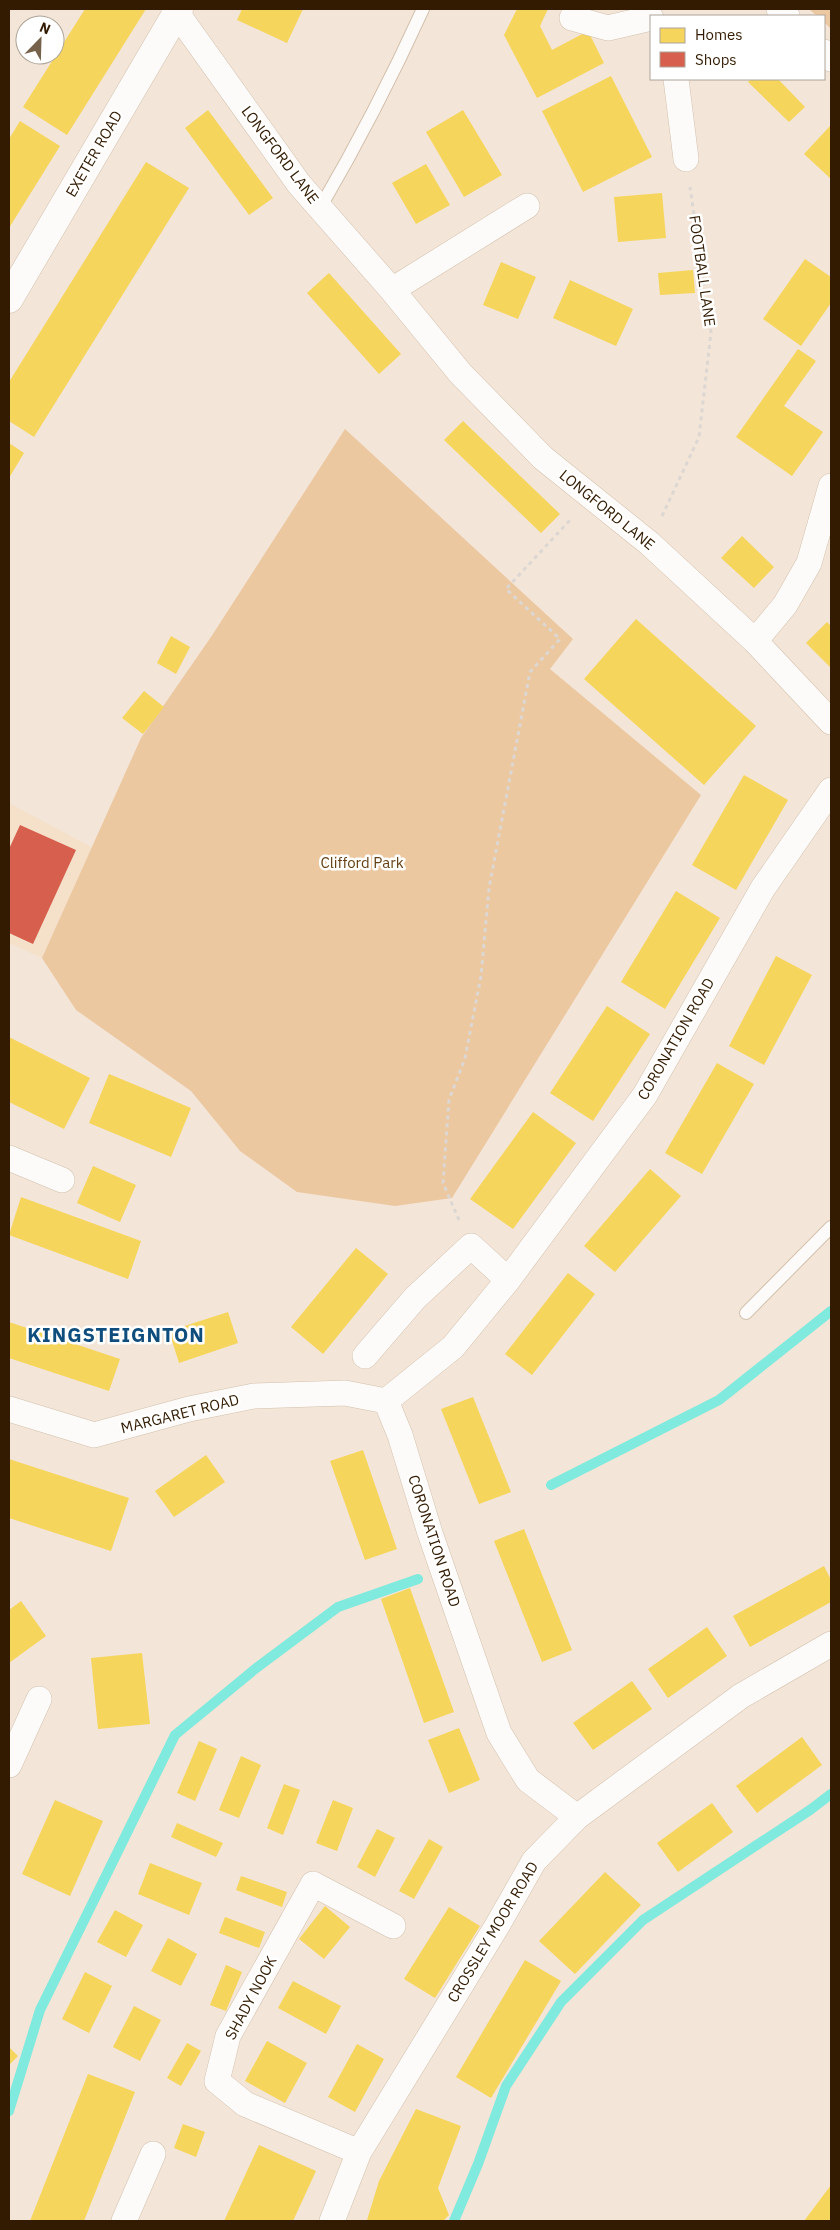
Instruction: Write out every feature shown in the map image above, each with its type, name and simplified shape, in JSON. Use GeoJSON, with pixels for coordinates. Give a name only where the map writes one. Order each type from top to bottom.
{"type":"FeatureCollection","features":[{"type":"Feature","properties":{"kind":"main road","name":"EXETER ROAD"},"geometry":{"type":"LineString","coordinates":[[9,299],[177,10]]}},
{"type":"Feature","properties":{"kind":"street","name":"LONGFORD LANE"},"geometry":{"type":"LineString","coordinates":[[177,10],[299,184],[392,290],[460,373],[543,458],[649,543],[755,641],[831,722]]}},
{"type":"Feature","properties":{"kind":"street"},"geometry":{"type":"LineString","coordinates":[[572,18],[608,28],[650,18]]}},
{"type":"Feature","properties":{"kind":"street"},"geometry":{"type":"LineString","coordinates":[[676,80],[686,158]]}},
{"type":"Feature","properties":{"kind":"street"},"geometry":{"type":"LineString","coordinates":[[392,290],[527,206]]}},
{"type":"Feature","properties":{"kind":"street"},"geometry":{"type":"LineString","coordinates":[[755,641],[785,605],[809,562],[831,486]]}},
{"type":"Feature","properties":{"kind":"street","name":"CORONATION ROAD"},"geometry":{"type":"LineString","coordinates":[[577,1817],[528,1780],[499,1733],[430,1533],[400,1435],[386,1401],[453,1347],[508,1280],[645,1094],[763,888],[831,790]]}},
{"type":"Feature","properties":{"kind":"street"},"geometry":{"type":"LineString","coordinates":[[9,1158],[62,1180]]}},
{"type":"Feature","properties":{"kind":"street"},"geometry":{"type":"LineString","coordinates":[[365,1356],[415,1298],[471,1246],[508,1280]]}},
{"type":"Feature","properties":{"kind":"street","name":"MARGARET ROAD"},"geometry":{"type":"LineString","coordinates":[[9,1408],[94,1436],[189,1409],[254,1396],[346,1392],[386,1401]]}},
{"type":"Feature","properties":{"kind":"street","name":"CROSSLEY MOOR ROAD"},"geometry":{"type":"LineString","coordinates":[[332,2221],[359,2152],[497,1926],[534,1861],[577,1817],[741,1696],[831,1644]]}},
{"type":"Feature","properties":{"kind":"street"},"geometry":{"type":"LineString","coordinates":[[9,1765],[39,1699]]}},
{"type":"Feature","properties":{"kind":"street","name":"SHADY NOOK"},"geometry":{"type":"LineString","coordinates":[[359,2152],[245,2104],[217,2081],[228,2036],[313,1884],[393,1926]]}},
{"type":"Feature","properties":{"kind":"street"},"geometry":{"type":"LineString","coordinates":[[124,2221],[153,2154]]}},
{"type":"Feature","properties":{"kind":"lane"},"geometry":{"type":"LineString","coordinates":[[320,208],[350,157],[396,69],[423,9]]}},
{"type":"Feature","properties":{"kind":"lane"},"geometry":{"type":"LineString","coordinates":[[746,1313],[831,1227]]}},
{"type":"Feature","properties":{"kind":"path","name":"FOOTBALL LANE"},"geometry":{"type":"LineString","coordinates":[[649,543],[699,437],[711,332],[686,158]]}},
{"type":"Feature","properties":{"kind":"path"},"geometry":{"type":"LineString","coordinates":[[471,1246],[443,1183],[449,1100],[465,1058],[481,976],[490,888],[530,672],[560,639],[506,589],[591,497]]}},
{"type":"Feature","properties":{"kind":"shaded area"},"geometry":{"type":"Polygon","coordinates":[[[9,803],[93,848],[42,958],[9,943],[9,803]]]}},
{"type":"Feature","properties":{"kind":"green space"},"geometry":{"type":"Polygon","coordinates":[[[809,9],[831,9],[831,29],[825,23],[825,15],[816,15],[809,9]]]}},
{"type":"Feature","properties":{"kind":"green space","name":"Clifford Park"},"geometry":{"type":"Polygon","coordinates":[[[345,429],[573,639],[550,669],[701,795],[452,1198],[395,1206],[297,1192],[240,1151],[191,1091],[76,1010],[42,958],[141,738],[211,637],[345,429]]]}},
{"type":"Feature","properties":{"kind":"building: Homes"},"geometry":{"type":"Polygon","coordinates":[[[85,9],[146,9],[67,135],[23,107],[50,65],[65,65],[65,41],[85,9]]]}},
{"type":"Feature","properties":{"kind":"building: Homes"},"geometry":{"type":"Polygon","coordinates":[[[242,9],[303,9],[287,43],[237,20],[242,9]]]}},
{"type":"Feature","properties":{"kind":"building: Homes"},"geometry":{"type":"Polygon","coordinates":[[[517,9],[548,9],[540,26],[552,50],[588,31],[604,63],[537,98],[504,35],[517,9]]]}},
{"type":"Feature","properties":{"kind":"building: Homes"},"geometry":{"type":"Polygon","coordinates":[[[611,76],[652,157],[583,192],[542,111],[611,76]]]}},
{"type":"Feature","properties":{"kind":"building: Homes"},"geometry":{"type":"Polygon","coordinates":[[[750,80],[779,80],[805,107],[789,122],[748,82],[750,80]]]}},
{"type":"Feature","properties":{"kind":"building: Homes"},"geometry":{"type":"Polygon","coordinates":[[[208,110],[273,198],[249,215],[185,128],[208,110]]]}},
{"type":"Feature","properties":{"kind":"building: Homes"},"geometry":{"type":"Polygon","coordinates":[[[463,110],[502,175],[464,197],[426,132],[463,110]]]}},
{"type":"Feature","properties":{"kind":"building: Homes"},"geometry":{"type":"Polygon","coordinates":[[[20,121],[60,146],[9,228],[9,139],[20,121]]]}},
{"type":"Feature","properties":{"kind":"building: Homes"},"geometry":{"type":"Polygon","coordinates":[[[831,127],[831,179],[804,154],[831,127]]]}},
{"type":"Feature","properties":{"kind":"building: Homes"},"geometry":{"type":"Polygon","coordinates":[[[146,162],[189,188],[34,437],[9,421],[9,382],[146,162]]]}},
{"type":"Feature","properties":{"kind":"building: Homes"},"geometry":{"type":"Polygon","coordinates":[[[426,164],[450,205],[416,224],[392,183],[426,164]]]}},
{"type":"Feature","properties":{"kind":"building: Homes"},"geometry":{"type":"Polygon","coordinates":[[[662,193],[666,238],[618,242],[614,197],[662,193]]]}},
{"type":"Feature","properties":{"kind":"building: Homes"},"geometry":{"type":"Polygon","coordinates":[[[805,259],[831,277],[831,303],[801,346],[763,319],[805,259]]]}},
{"type":"Feature","properties":{"kind":"building: Homes"},"geometry":{"type":"Polygon","coordinates":[[[501,262],[536,277],[518,319],[483,305],[501,262]]]}},
{"type":"Feature","properties":{"kind":"building: Homes"},"geometry":{"type":"Polygon","coordinates":[[[693,270],[695,293],[660,295],[658,273],[693,270]]]}},
{"type":"Feature","properties":{"kind":"building: Homes"},"geometry":{"type":"Polygon","coordinates":[[[329,273],[401,354],[379,374],[307,293],[329,273]]]}},
{"type":"Feature","properties":{"kind":"building: Homes"},"geometry":{"type":"Polygon","coordinates":[[[570,280],[633,309],[616,346],[553,318],[570,280]]]}},
{"type":"Feature","properties":{"kind":"building: Homes"},"geometry":{"type":"Polygon","coordinates":[[[798,349],[816,361],[784,406],[823,432],[792,476],[736,437],[798,349]]]}},
{"type":"Feature","properties":{"kind":"building: Homes"},"geometry":{"type":"Polygon","coordinates":[[[463,421],[560,514],[541,533],[444,440],[463,421]]]}},
{"type":"Feature","properties":{"kind":"building: Homes"},"geometry":{"type":"Polygon","coordinates":[[[9,443],[24,453],[9,478],[9,443]]]}},
{"type":"Feature","properties":{"kind":"building: Homes"},"geometry":{"type":"Polygon","coordinates":[[[742,536],[774,567],[754,588],[721,558],[742,536]]]}},
{"type":"Feature","properties":{"kind":"building: Homes"},"geometry":{"type":"Polygon","coordinates":[[[636,619],[756,726],[704,785],[584,679],[636,619]]]}},
{"type":"Feature","properties":{"kind":"building: Homes"},"geometry":{"type":"Polygon","coordinates":[[[827,622],[831,626],[831,668],[806,643],[827,622]]]}},
{"type":"Feature","properties":{"kind":"building: Homes"},"geometry":{"type":"Polygon","coordinates":[[[171,636],[190,647],[176,674],[157,663],[171,636]]]}},
{"type":"Feature","properties":{"kind":"building: Homes"},"geometry":{"type":"Polygon","coordinates":[[[144,691],[164,707],[143,734],[122,718],[144,691]]]}},
{"type":"Feature","properties":{"kind":"building: Homes"},"geometry":{"type":"Polygon","coordinates":[[[744,775],[788,800],[736,890],[692,865],[744,775]]]}},
{"type":"Feature","properties":{"kind":"building: Homes"},"geometry":{"type":"Polygon","coordinates":[[[676,891],[720,918],[665,1009],[621,982],[676,891]]]}},
{"type":"Feature","properties":{"kind":"building: Homes"},"geometry":{"type":"Polygon","coordinates":[[[776,956],[812,975],[764,1065],[729,1046],[776,956]]]}},
{"type":"Feature","properties":{"kind":"building: Homes"},"geometry":{"type":"Polygon","coordinates":[[[607,1006],[650,1034],[593,1121],[550,1093],[607,1006]]]}},
{"type":"Feature","properties":{"kind":"building: Homes"},"geometry":{"type":"Polygon","coordinates":[[[9,1037],[90,1078],[64,1129],[9,1102],[9,1037]]]}},
{"type":"Feature","properties":{"kind":"building: Homes"},"geometry":{"type":"Polygon","coordinates":[[[717,1063],[754,1084],[702,1174],[665,1153],[717,1063]]]}},
{"type":"Feature","properties":{"kind":"building: Homes"},"geometry":{"type":"Polygon","coordinates":[[[109,1074],[191,1108],[171,1157],[89,1123],[109,1074]]]}},
{"type":"Feature","properties":{"kind":"building: Homes"},"geometry":{"type":"Polygon","coordinates":[[[533,1112],[576,1143],[513,1229],[470,1199],[533,1112]]]}},
{"type":"Feature","properties":{"kind":"building: Homes"},"geometry":{"type":"Polygon","coordinates":[[[93,1166],[136,1185],[120,1222],[77,1203],[93,1166]]]}},
{"type":"Feature","properties":{"kind":"building: Homes"},"geometry":{"type":"Polygon","coordinates":[[[650,1169],[681,1196],[615,1272],[584,1246],[650,1169]]]}},
{"type":"Feature","properties":{"kind":"building: Homes"},"geometry":{"type":"Polygon","coordinates":[[[21,1197],[141,1241],[128,1279],[9,1235],[21,1197]]]}},
{"type":"Feature","properties":{"kind":"building: Homes"},"geometry":{"type":"Polygon","coordinates":[[[356,1248],[388,1274],[323,1354],[291,1327],[356,1248]]]}},
{"type":"Feature","properties":{"kind":"building: Homes"},"geometry":{"type":"Polygon","coordinates":[[[568,1273],[595,1294],[532,1375],[505,1354],[568,1273]]]}},
{"type":"Feature","properties":{"kind":"building: Homes"},"geometry":{"type":"Polygon","coordinates":[[[228,1312],[238,1343],[179,1363],[169,1331],[228,1312]]]}},
{"type":"Feature","properties":{"kind":"building: Homes"},"geometry":{"type":"Polygon","coordinates":[[[9,1322],[120,1359],[109,1391],[9,1358],[9,1322]]]}},
{"type":"Feature","properties":{"kind":"building: Homes"},"geometry":{"type":"Polygon","coordinates":[[[473,1397],[511,1492],[479,1504],[441,1409],[473,1397]]]}},
{"type":"Feature","properties":{"kind":"building: Homes"},"geometry":{"type":"Polygon","coordinates":[[[363,1450],[397,1549],[365,1560],[330,1461],[363,1450]]]}},
{"type":"Feature","properties":{"kind":"building: Homes"},"geometry":{"type":"Polygon","coordinates":[[[206,1455],[225,1482],[174,1517],[155,1491],[206,1455]]]}},
{"type":"Feature","properties":{"kind":"building: Homes"},"geometry":{"type":"Polygon","coordinates":[[[9,1459],[129,1498],[111,1551],[9,1518],[9,1459]]]}},
{"type":"Feature","properties":{"kind":"building: Homes"},"geometry":{"type":"Polygon","coordinates":[[[524,1529],[572,1650],[542,1662],[494,1541],[524,1529]]]}},
{"type":"Feature","properties":{"kind":"building: Homes"},"geometry":{"type":"Polygon","coordinates":[[[824,1566],[831,1580],[831,1602],[750,1647],[733,1616],[824,1566]]]}},
{"type":"Feature","properties":{"kind":"building: Homes"},"geometry":{"type":"Polygon","coordinates":[[[410,1588],[454,1712],[424,1723],[381,1599],[410,1588]]]}},
{"type":"Feature","properties":{"kind":"building: Homes"},"geometry":{"type":"Polygon","coordinates":[[[21,1601],[46,1636],[9,1663],[9,1610],[21,1601]]]}},
{"type":"Feature","properties":{"kind":"building: Homes"},"geometry":{"type":"Polygon","coordinates":[[[707,1627],[727,1656],[668,1698],[648,1669],[707,1627]]]}},
{"type":"Feature","properties":{"kind":"building: Homes"},"geometry":{"type":"Polygon","coordinates":[[[142,1653],[150,1724],[98,1729],[91,1658],[142,1653]]]}},
{"type":"Feature","properties":{"kind":"building: Homes"},"geometry":{"type":"Polygon","coordinates":[[[632,1681],[652,1709],[593,1750],[573,1723],[632,1681]]]}},
{"type":"Feature","properties":{"kind":"building: Homes"},"geometry":{"type":"Polygon","coordinates":[[[459,1728],[480,1780],[449,1793],[428,1740],[459,1728]]]}},
{"type":"Feature","properties":{"kind":"building: Homes"},"geometry":{"type":"Polygon","coordinates":[[[802,1737],[822,1765],[757,1813],[736,1786],[802,1737]]]}},
{"type":"Feature","properties":{"kind":"building: Homes"},"geometry":{"type":"Polygon","coordinates":[[[199,1741],[217,1749],[195,1801],[177,1793],[199,1741]]]}},
{"type":"Feature","properties":{"kind":"building: Homes"},"geometry":{"type":"Polygon","coordinates":[[[241,1756],[261,1765],[239,1818],[219,1810],[241,1756]]]}},
{"type":"Feature","properties":{"kind":"building: Homes"},"geometry":{"type":"Polygon","coordinates":[[[284,1784],[300,1790],[283,1835],[267,1828],[284,1784]]]}},
{"type":"Feature","properties":{"kind":"building: Homes"},"geometry":{"type":"Polygon","coordinates":[[[55,1800],[103,1821],[70,1896],[22,1874],[55,1800]]]}},
{"type":"Feature","properties":{"kind":"building: Homes"},"geometry":{"type":"Polygon","coordinates":[[[333,1800],[353,1808],[337,1851],[316,1843],[333,1800]]]}},
{"type":"Feature","properties":{"kind":"building: Homes"},"geometry":{"type":"Polygon","coordinates":[[[712,1803],[733,1832],[678,1872],[657,1843],[712,1803]]]}},
{"type":"Feature","properties":{"kind":"building: Homes"},"geometry":{"type":"Polygon","coordinates":[[[177,1823],[223,1843],[216,1857],[171,1837],[177,1823]]]}},
{"type":"Feature","properties":{"kind":"building: Homes"},"geometry":{"type":"Polygon","coordinates":[[[377,1829],[395,1838],[375,1877],[357,1867],[377,1829]]]}},
{"type":"Feature","properties":{"kind":"building: Homes"},"geometry":{"type":"Polygon","coordinates":[[[429,1839],[443,1847],[414,1899],[399,1891],[429,1839]]]}},
{"type":"Feature","properties":{"kind":"building: Homes"},"geometry":{"type":"Polygon","coordinates":[[[150,1863],[202,1883],[189,1915],[138,1894],[150,1863]]]}},
{"type":"Feature","properties":{"kind":"building: Homes"},"geometry":{"type":"Polygon","coordinates":[[[605,1872],[641,1905],[575,1974],[539,1941],[605,1872]]]}},
{"type":"Feature","properties":{"kind":"building: Homes"},"geometry":{"type":"Polygon","coordinates":[[[241,1876],[287,1892],[282,1907],[236,1890],[241,1876]]]}},
{"type":"Feature","properties":{"kind":"building: Homes"},"geometry":{"type":"Polygon","coordinates":[[[325,1906],[350,1927],[324,1959],[299,1939],[325,1906]]]}},
{"type":"Feature","properties":{"kind":"building: Homes"},"geometry":{"type":"Polygon","coordinates":[[[449,1907],[480,1926],[435,1998],[404,1979],[449,1907]]]}},
{"type":"Feature","properties":{"kind":"building: Homes"},"geometry":{"type":"Polygon","coordinates":[[[115,1910],[143,1925],[126,1957],[97,1942],[115,1910]]]}},
{"type":"Feature","properties":{"kind":"building: Homes"},"geometry":{"type":"Polygon","coordinates":[[[225,1917],[265,1932],[259,1948],[219,1933],[225,1917]]]}},
{"type":"Feature","properties":{"kind":"building: Homes"},"geometry":{"type":"Polygon","coordinates":[[[168,1938],[197,1954],[181,1986],[151,1971],[168,1938]]]}},
{"type":"Feature","properties":{"kind":"building: Homes"},"geometry":{"type":"Polygon","coordinates":[[[525,1960],[561,1981],[491,2098],[456,2077],[525,1960]]]}},
{"type":"Feature","properties":{"kind":"building: Homes"},"geometry":{"type":"Polygon","coordinates":[[[226,1965],[242,1972],[226,2011],[210,2005],[226,1965]]]}},
{"type":"Feature","properties":{"kind":"building: Homes"},"geometry":{"type":"Polygon","coordinates":[[[85,1972],[112,1986],[89,2033],[62,2019],[85,1972]]]}},
{"type":"Feature","properties":{"kind":"building: Homes"},"geometry":{"type":"Polygon","coordinates":[[[293,1981],[341,2006],[326,2034],[278,2008],[293,1981]]]}},
{"type":"Feature","properties":{"kind":"building: Homes"},"geometry":{"type":"Polygon","coordinates":[[[134,2006],[161,2020],[140,2061],[113,2047],[134,2006]]]}},
{"type":"Feature","properties":{"kind":"building: Homes"},"geometry":{"type":"Polygon","coordinates":[[[267,2041],[307,2063],[285,2103],[245,2081],[267,2041]]]}},
{"type":"Feature","properties":{"kind":"building: Homes"},"geometry":{"type":"Polygon","coordinates":[[[187,2043],[201,2051],[181,2086],[167,2078],[187,2043]]]}},
{"type":"Feature","properties":{"kind":"building: Homes"},"geometry":{"type":"Polygon","coordinates":[[[357,2044],[384,2059],[355,2112],[328,2097],[357,2044]]]}},
{"type":"Feature","properties":{"kind":"building: Homes"},"geometry":{"type":"Polygon","coordinates":[[[9,2047],[18,2056],[9,2065],[9,2047]]]}},
{"type":"Feature","properties":{"kind":"building: Homes"},"geometry":{"type":"Polygon","coordinates":[[[88,2074],[135,2092],[84,2221],[30,2221],[88,2074]]]}},
{"type":"Feature","properties":{"kind":"building: Homes"},"geometry":{"type":"Polygon","coordinates":[[[416,2109],[461,2126],[438,2188],[449,2215],[443,2221],[367,2220],[379,2181],[416,2109]]]}},
{"type":"Feature","properties":{"kind":"building: Homes"},"geometry":{"type":"Polygon","coordinates":[[[183,2124],[205,2132],[196,2157],[174,2148],[183,2124]]]}},
{"type":"Feature","properties":{"kind":"building: Homes"},"geometry":{"type":"Polygon","coordinates":[[[259,2145],[316,2171],[293,2221],[224,2221],[259,2145]]]}},
{"type":"Feature","properties":{"kind":"building: Homes"},"geometry":{"type":"Polygon","coordinates":[[[831,2185],[831,2221],[804,2221],[831,2185]]]}},
{"type":"Feature","properties":{"kind":"building: Shops"},"geometry":{"type":"Polygon","coordinates":[[[20,825],[76,850],[33,944],[9,933],[9,849],[20,825]]]}},
{"type":"Feature","properties":{"kind":"waterway"},"geometry":{"type":"LineString","coordinates":[[551,1485],[719,1400],[831,1311]]}},
{"type":"Feature","properties":{"kind":"waterway"},"geometry":{"type":"LineString","coordinates":[[9,2111],[40,2010],[175,1735],[255,1669],[338,1607],[418,1579]]}},
{"type":"Feature","properties":{"kind":"waterway"},"geometry":{"type":"LineString","coordinates":[[454,2221],[478,2164],[506,2086],[561,2002],[643,1920],[810,1810],[831,1794]]}},
{"type":"Feature","properties":{"kind":"district","name":"KINGSTEIGNTON"},"geometry":{"type":"Point","coordinates":[116,1335]}}]}
